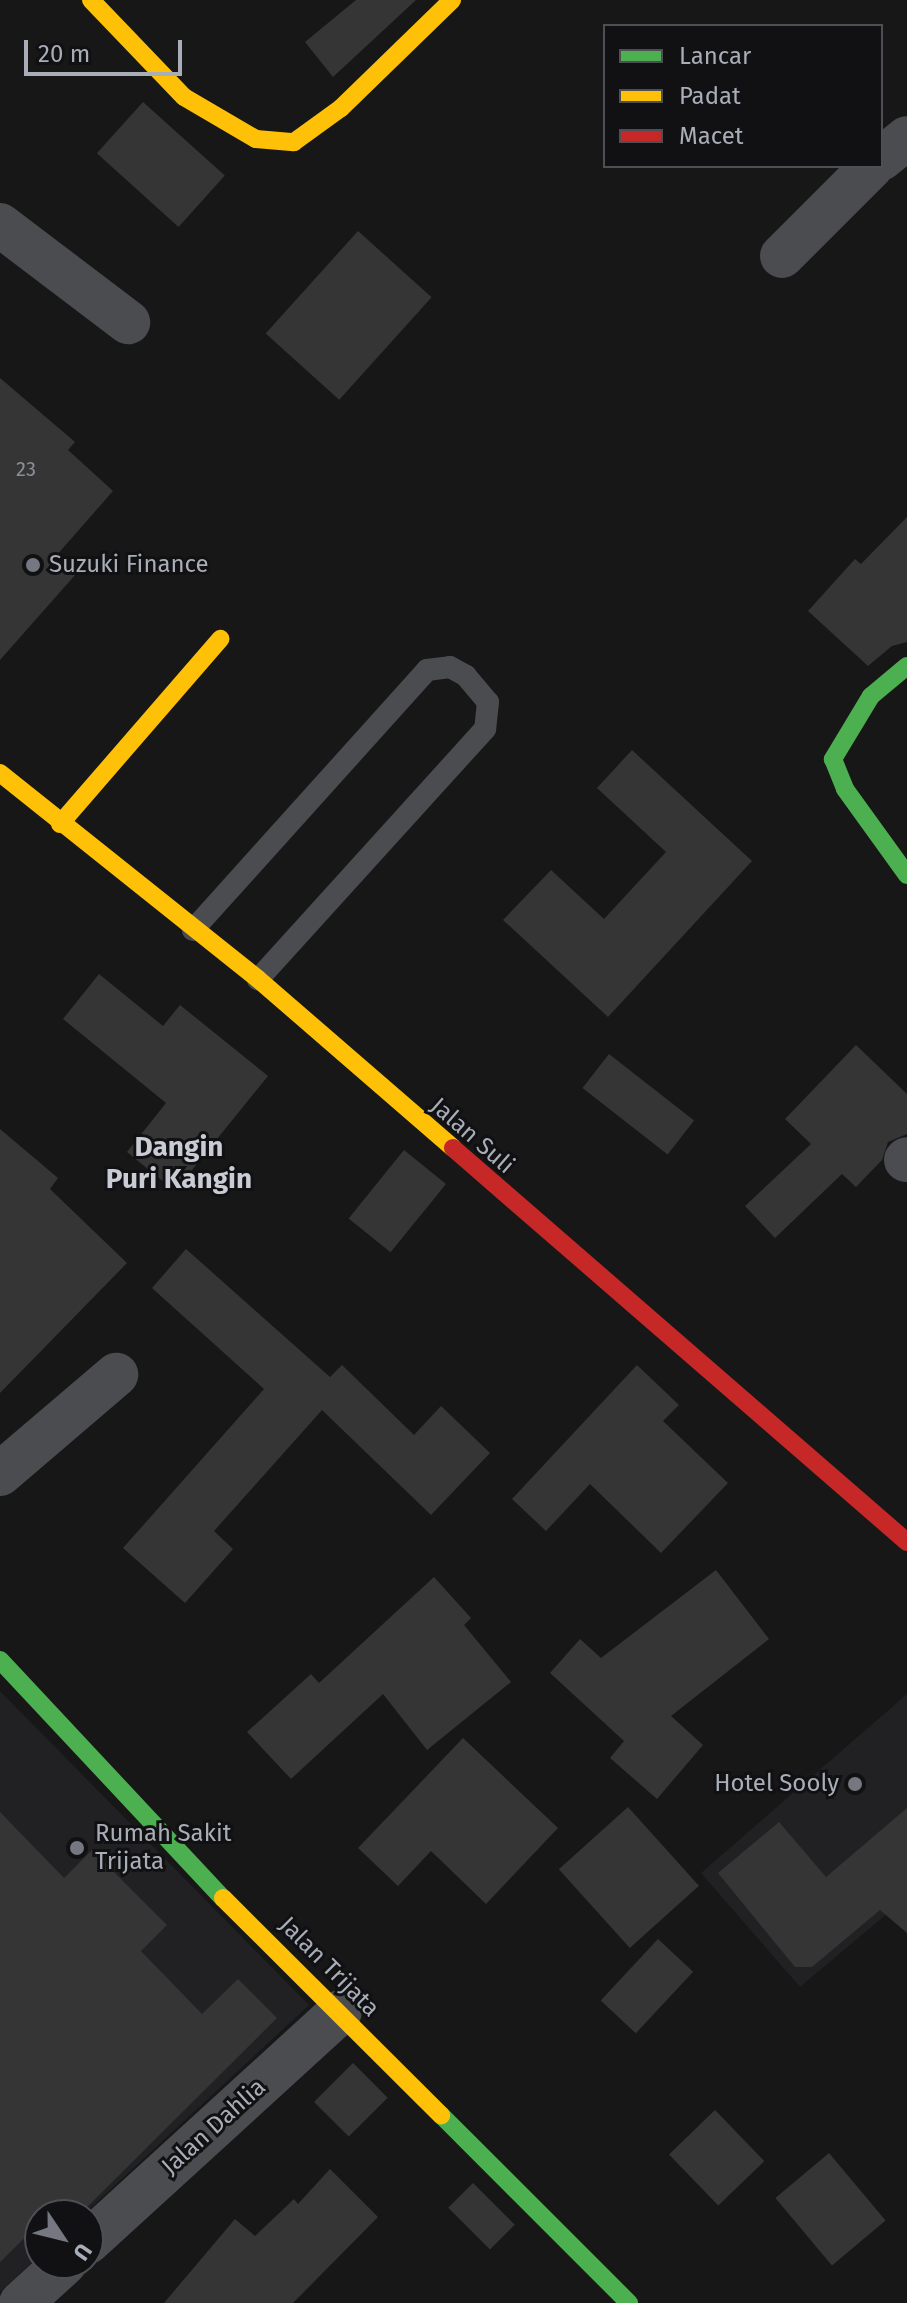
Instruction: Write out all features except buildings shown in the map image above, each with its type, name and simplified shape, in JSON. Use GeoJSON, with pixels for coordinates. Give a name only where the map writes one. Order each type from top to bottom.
{"type":"FeatureCollection","features":[{"type":"Feature","properties":{"kind":"street"},"geometry":{"type":"LineString","coordinates":[[91,0],[184,97],[256,139],[294,142],[341,108],[452,0]]}},
{"type":"Feature","properties":{"kind":"street"},"geometry":{"type":"LineString","coordinates":[[883,157],[907,138]]}},
{"type":"Feature","properties":{"kind":"street"},"geometry":{"type":"LineString","coordinates":[[782,256],[870,168]]}},
{"type":"Feature","properties":{"kind":"street"},"geometry":{"type":"LineString","coordinates":[[0,225],[128,322]]}},
{"type":"Feature","properties":{"kind":"street"},"geometry":{"type":"LineString","coordinates":[[60,824],[220,639]]}},
{"type":"Feature","properties":{"kind":"street"},"geometry":{"type":"LineString","coordinates":[[907,666],[871,696],[833,759],[845,789],[907,875]]}},
{"type":"Feature","properties":{"kind":"street","name":"Jalan Suli"},"geometry":{"type":"LineString","coordinates":[[0,773],[60,824],[258,979],[907,1542]]}},
{"type":"Feature","properties":{"kind":"street"},"geometry":{"type":"LineString","coordinates":[[0,1474],[116,1375]]}},
{"type":"Feature","properties":{"kind":"street","name":"Jalan Trijata"},"geometry":{"type":"LineString","coordinates":[[0,1660],[156,1831],[629,2303]]}},
{"type":"Feature","properties":{"kind":"street","name":"Jalan Dahlia"},"geometry":{"type":"LineString","coordinates":[[104,2227],[340,2012]]}},
{"type":"Feature","properties":{"kind":"street"},"geometry":{"type":"LineString","coordinates":[[21,2303],[47,2279]]}},
{"type":"Feature","properties":{"kind":"lane"},"geometry":{"type":"LineString","coordinates":[[193,930],[427,670],[450,667],[466,676],[488,702],[485,729],[258,979]]}},
{"type":"Feature","properties":{"kind":"shaded area","name":"Rumah Sakit Trijata"},"geometry":{"type":"Polygon","coordinates":[[[0,1691],[309,2005],[100,2199],[24,2199],[24,2270],[0,2292],[0,1691]]]}},
{"type":"Feature","properties":{"kind":"shaded area","name":"Hotel Sooly"},"geometry":{"type":"Polygon","coordinates":[[[907,1694],[907,1897],[800,1987],[701,1873],[907,1694]]]}},
{"type":"Feature","properties":{"kind":"traffic: fast"},"geometry":{"type":"LineString","coordinates":[[907,666],[871,696],[833,759],[845,789],[907,875]]}},
{"type":"Feature","properties":{"kind":"traffic: fast"},"geometry":{"type":"LineString","coordinates":[[0,1660],[223,1898]]}},
{"type":"Feature","properties":{"kind":"traffic: fast"},"geometry":{"type":"LineString","coordinates":[[441,2115],[629,2303]]}},
{"type":"Feature","properties":{"kind":"traffic: slow"},"geometry":{"type":"LineString","coordinates":[[91,0],[184,97],[256,139],[294,142],[341,108],[452,0]]}},
{"type":"Feature","properties":{"kind":"traffic: slow"},"geometry":{"type":"LineString","coordinates":[[60,824],[220,639]]}},
{"type":"Feature","properties":{"kind":"traffic: slow"},"geometry":{"type":"LineString","coordinates":[[0,773],[258,979],[453,1148]]}},
{"type":"Feature","properties":{"kind":"traffic: slow"},"geometry":{"type":"LineString","coordinates":[[223,1898],[441,2115]]}},
{"type":"Feature","properties":{"kind":"traffic: jam"},"geometry":{"type":"LineString","coordinates":[[453,1148],[907,1542]]}},
{"type":"Feature","properties":{"kind":"place","name":"Suzuki Finance"},"geometry":{"type":"Point","coordinates":[33,565]}},
{"type":"Feature","properties":{"kind":"place","name":"Hotel Sooly"},"geometry":{"type":"Point","coordinates":[855,1784]}},
{"type":"Feature","properties":{"kind":"place","name":"Rumah Sakit Trijata"},"geometry":{"type":"Point","coordinates":[77,1848]}},
{"type":"Feature","properties":{"kind":"district","name":"Dangin Puri Kangin"},"geometry":{"type":"Point","coordinates":[179,1163]}}]}
